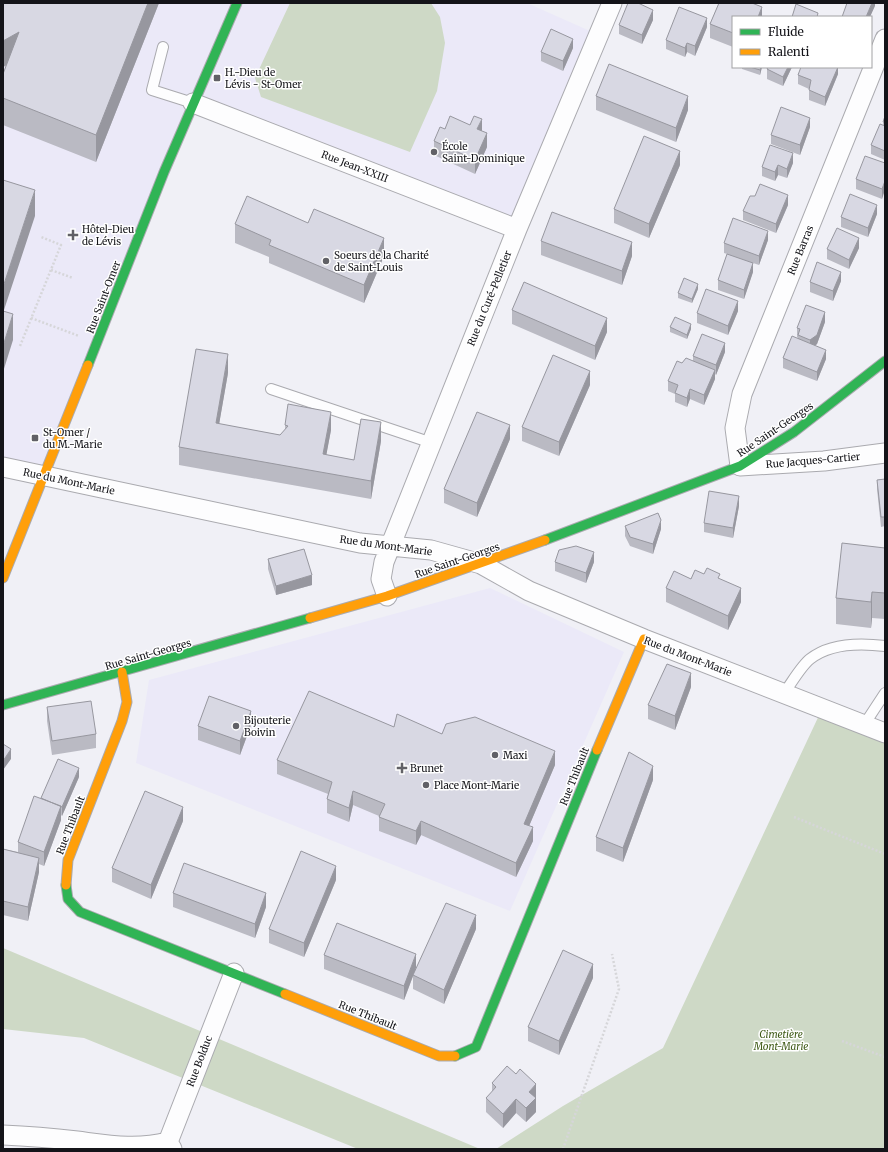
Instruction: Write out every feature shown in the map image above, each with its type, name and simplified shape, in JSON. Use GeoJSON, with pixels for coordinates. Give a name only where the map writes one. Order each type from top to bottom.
{"type":"FeatureCollection","features":[{"type":"Feature","properties":{"kind":"street","name":"Rue Saint-Omer"},"geometry":{"type":"LineString","coordinates":[[3,578],[193,103],[237,3]]}},
{"type":"Feature","properties":{"kind":"street","name":"Rue du Curé-Pelletier"},"geometry":{"type":"LineString","coordinates":[[387,596],[382,579],[384,562],[516,229],[612,3]]}},
{"type":"Feature","properties":{"kind":"street","name":"Rue Barras"},"geometry":{"type":"LineString","coordinates":[[740,466],[735,428],[742,394],[885,39]]}},
{"type":"Feature","properties":{"kind":"street","name":"Rue Jean-XXIII"},"geometry":{"type":"LineString","coordinates":[[193,103],[516,229]]}},
{"type":"Feature","properties":{"kind":"street","name":"Rue Saint-Georges"},"geometry":{"type":"LineString","coordinates":[[3,706],[387,596],[481,564],[740,466],[794,432],[885,361]]}},
{"type":"Feature","properties":{"kind":"street","name":"Rue Jacques-Cartier"},"geometry":{"type":"LineString","coordinates":[[740,466],[824,461],[885,453]]}},
{"type":"Feature","properties":{"kind":"street","name":"Rue du Mont-Marie"},"geometry":{"type":"LineString","coordinates":[[3,467],[360,543],[431,550],[481,564],[529,591],[644,640],[885,733]]}},
{"type":"Feature","properties":{"kind":"street","name":"Rue Thibault"},"geometry":{"type":"LineString","coordinates":[[122,672],[127,702],[122,721],[68,860],[65,882],[68,899],[80,912],[439,1056],[458,1056],[476,1047],[597,749],[644,640]]}},
{"type":"Feature","properties":{"kind":"street","name":"Rue Bolduc"},"geometry":{"type":"LineString","coordinates":[[170,1145],[234,973]]}},
{"type":"Feature","properties":{"kind":"street"},"geometry":{"type":"LineString","coordinates":[[3,1135],[33,1136],[128,1148],[170,1145]]}},
{"type":"Feature","properties":{"kind":"lane"},"geometry":{"type":"LineString","coordinates":[[163,47],[152,90],[193,103]]}},
{"type":"Feature","properties":{"kind":"lane"},"geometry":{"type":"LineString","coordinates":[[272,389],[432,443]]}},
{"type":"Feature","properties":{"kind":"lane"},"geometry":{"type":"LineString","coordinates":[[784,694],[810,659],[837,646],[867,644],[885,646]]}},
{"type":"Feature","properties":{"kind":"lane"},"geometry":{"type":"LineString","coordinates":[[864,725],[885,693]]}},
{"type":"Feature","properties":{"kind":"path"},"geometry":{"type":"LineString","coordinates":[[20,346],[61,245],[41,236]]}},
{"type":"Feature","properties":{"kind":"path"},"geometry":{"type":"LineString","coordinates":[[51,270],[73,278]]}},
{"type":"Feature","properties":{"kind":"path"},"geometry":{"type":"LineString","coordinates":[[31,318],[97,343]]}},
{"type":"Feature","properties":{"kind":"path"},"geometry":{"type":"LineString","coordinates":[[794,817],[885,854]]}},
{"type":"Feature","properties":{"kind":"path"},"geometry":{"type":"LineString","coordinates":[[563,1149],[618,988],[612,954]]}},
{"type":"Feature","properties":{"kind":"path"},"geometry":{"type":"LineString","coordinates":[[842,1041],[885,1057]]}},
{"type":"Feature","properties":{"kind":"shaded area"},"geometry":{"type":"Polygon","coordinates":[[[3,3],[527,3],[599,35],[517,229],[197,104],[45,475],[3,467],[3,3]]]}},
{"type":"Feature","properties":{"kind":"shaded area"},"geometry":{"type":"Polygon","coordinates":[[[490,588],[624,652],[510,911],[136,763],[149,680],[490,588]]]}},
{"type":"Feature","properties":{"kind":"green space"},"geometry":{"type":"Polygon","coordinates":[[[290,3],[431,3],[440,17],[445,43],[437,91],[410,152],[261,97],[255,78],[290,3]]]}},
{"type":"Feature","properties":{"kind":"green space","name":"Cimetière Mont-Marie"},"geometry":{"type":"Polygon","coordinates":[[[822,709],[885,733],[885,1149],[496,1149],[563,1106],[663,1048],[822,709]]]}},
{"type":"Feature","properties":{"kind":"green space"},"geometry":{"type":"Polygon","coordinates":[[[3,948],[480,1149],[358,1149],[84,1038],[3,1029],[3,948]]]}},
{"type":"Feature","properties":{"kind":"building"},"geometry":{"type":"Polygon","coordinates":[[[3,3],[148,3],[96,135],[3,98],[3,74],[19,32],[3,41],[3,3]]]}},
{"type":"Feature","properties":{"kind":"building"},"geometry":{"type":"Polygon","coordinates":[[[628,3],[638,3],[653,10],[642,35],[619,25],[628,3]]]}},
{"type":"Feature","properties":{"kind":"building"},"geometry":{"type":"Polygon","coordinates":[[[719,3],[752,3],[762,7],[758,16],[732,16],[732,33],[710,24],[719,3]]]}},
{"type":"Feature","properties":{"kind":"building"},"geometry":{"type":"Polygon","coordinates":[[[847,3],[872,3],[866,16],[842,16],[847,3]]]}},
{"type":"Feature","properties":{"kind":"building"},"geometry":{"type":"Polygon","coordinates":[[[796,4],[818,13],[817,16],[792,16],[796,4]]]}},
{"type":"Feature","properties":{"kind":"building"},"geometry":{"type":"Polygon","coordinates":[[[679,7],[707,18],[695,46],[687,43],[685,48],[666,40],[679,7]]]}},
{"type":"Feature","properties":{"kind":"building"},"geometry":{"type":"Polygon","coordinates":[[[551,29],[573,39],[563,61],[541,52],[551,29]]]}},
{"type":"Feature","properties":{"kind":"building"},"geometry":{"type":"Polygon","coordinates":[[[609,64],[688,96],[676,128],[596,96],[609,64]]]}},
{"type":"Feature","properties":{"kind":"building"},"geometry":{"type":"Polygon","coordinates":[[[768,68],[788,68],[783,77],[768,68]]]}},
{"type":"Feature","properties":{"kind":"building"},"geometry":{"type":"Polygon","coordinates":[[[801,68],[838,68],[825,97],[809,90],[811,80],[798,75],[801,68]]]}},
{"type":"Feature","properties":{"kind":"building"},"geometry":{"type":"Polygon","coordinates":[[[781,107],[810,118],[800,145],[771,135],[781,107]]]}},
{"type":"Feature","properties":{"kind":"building"},"geometry":{"type":"Polygon","coordinates":[[[450,116],[470,125],[474,116],[482,119],[477,129],[487,133],[475,160],[434,141],[440,127],[445,129],[450,116]]]}},
{"type":"Feature","properties":{"kind":"building"},"geometry":{"type":"Polygon","coordinates":[[[880,124],[885,126],[885,151],[871,145],[880,124]]]}},
{"type":"Feature","properties":{"kind":"building"},"geometry":{"type":"Polygon","coordinates":[[[644,136],[680,151],[649,224],[614,209],[644,136]]]}},
{"type":"Feature","properties":{"kind":"building"},"geometry":{"type":"Polygon","coordinates":[[[770,145],[793,153],[787,169],[778,165],[775,172],[762,167],[770,145]]]}},
{"type":"Feature","properties":{"kind":"building"},"geometry":{"type":"Polygon","coordinates":[[[865,156],[885,163],[885,181],[882,189],[856,179],[865,156]]]}},
{"type":"Feature","properties":{"kind":"building"},"geometry":{"type":"Polygon","coordinates":[[[3,180],[35,190],[3,287],[3,180]]]}},
{"type":"Feature","properties":{"kind":"building"},"geometry":{"type":"Polygon","coordinates":[[[760,184],[788,195],[776,224],[743,211],[750,196],[755,196],[760,184]]]}},
{"type":"Feature","properties":{"kind":"building"},"geometry":{"type":"Polygon","coordinates":[[[850,194],[877,205],[868,228],[841,217],[850,194]]]}},
{"type":"Feature","properties":{"kind":"building"},"geometry":{"type":"Polygon","coordinates":[[[247,196],[308,223],[314,209],[384,238],[364,285],[269,245],[271,240],[235,224],[247,196]]]}},
{"type":"Feature","properties":{"kind":"building"},"geometry":{"type":"Polygon","coordinates":[[[552,212],[632,242],[622,271],[541,241],[552,212]]]}},
{"type":"Feature","properties":{"kind":"building"},"geometry":{"type":"Polygon","coordinates":[[[733,218],[768,231],[759,256],[724,243],[733,218]]]}},
{"type":"Feature","properties":{"kind":"building"},"geometry":{"type":"Polygon","coordinates":[[[837,228],[859,238],[849,260],[827,249],[837,228]]]}},
{"type":"Feature","properties":{"kind":"building"},"geometry":{"type":"Polygon","coordinates":[[[727,254],[753,263],[744,290],[718,280],[727,254]]]}},
{"type":"Feature","properties":{"kind":"building"},"geometry":{"type":"Polygon","coordinates":[[[817,262],[841,272],[833,291],[810,282],[817,262]]]}},
{"type":"Feature","properties":{"kind":"building"},"geometry":{"type":"Polygon","coordinates":[[[684,278],[698,284],[692,299],[678,293],[684,278]]]}},
{"type":"Feature","properties":{"kind":"building"},"geometry":{"type":"Polygon","coordinates":[[[524,282],[607,318],[595,346],[512,310],[524,282]]]}},
{"type":"Feature","properties":{"kind":"building"},"geometry":{"type":"Polygon","coordinates":[[[706,289],[738,301],[728,326],[697,313],[706,289]]]}},
{"type":"Feature","properties":{"kind":"building"},"geometry":{"type":"Polygon","coordinates":[[[806,305],[825,312],[817,335],[810,340],[798,335],[800,329],[797,328],[806,305]]]}},
{"type":"Feature","properties":{"kind":"building"},"geometry":{"type":"Polygon","coordinates":[[[3,311],[13,314],[3,346],[3,311]]]}},
{"type":"Feature","properties":{"kind":"building"},"geometry":{"type":"Polygon","coordinates":[[[675,317],[691,324],[687,335],[670,327],[675,317]]]}},
{"type":"Feature","properties":{"kind":"building"},"geometry":{"type":"Polygon","coordinates":[[[702,334],[725,343],[716,365],[693,356],[702,334]]]}},
{"type":"Feature","properties":{"kind":"building"},"geometry":{"type":"Polygon","coordinates":[[[792,336],[826,350],[817,372],[783,358],[792,336]]]}},
{"type":"Feature","properties":{"kind":"building"},"geometry":{"type":"Polygon","coordinates":[[[196,349],[228,354],[216,423],[280,435],[288,426],[285,425],[288,404],[331,412],[323,454],[354,460],[361,419],[381,422],[371,481],[179,447],[196,349]]]}},
{"type":"Feature","properties":{"kind":"building"},"geometry":{"type":"Polygon","coordinates":[[[553,355],[590,371],[559,442],[522,427],[553,355]]]}},
{"type":"Feature","properties":{"kind":"building"},"geometry":{"type":"Polygon","coordinates":[[[686,358],[715,370],[704,395],[690,389],[687,398],[675,393],[678,385],[668,381],[677,361],[682,363],[686,358]]]}},
{"type":"Feature","properties":{"kind":"building"},"geometry":{"type":"Polygon","coordinates":[[[477,412],[510,425],[477,503],[444,489],[477,412]]]}},
{"type":"Feature","properties":{"kind":"building"},"geometry":{"type":"Polygon","coordinates":[[[885,479],[885,517],[881,517],[877,480],[885,479]]]}},
{"type":"Feature","properties":{"kind":"building"},"geometry":{"type":"Polygon","coordinates":[[[709,491],[739,496],[733,528],[704,523],[709,491]]]}},
{"type":"Feature","properties":{"kind":"building"},"geometry":{"type":"Polygon","coordinates":[[[658,513],[661,520],[653,544],[630,537],[625,526],[658,513]]]}},
{"type":"Feature","properties":{"kind":"building"},"geometry":{"type":"Polygon","coordinates":[[[842,543],[885,548],[885,593],[872,592],[871,602],[836,598],[842,543]]]}},
{"type":"Feature","properties":{"kind":"building"},"geometry":{"type":"Polygon","coordinates":[[[576,546],[594,552],[586,573],[555,562],[559,550],[576,546]]]}},
{"type":"Feature","properties":{"kind":"building"},"geometry":{"type":"Polygon","coordinates":[[[304,549],[312,575],[276,586],[268,559],[304,549]]]}},
{"type":"Feature","properties":{"kind":"building"},"geometry":{"type":"Polygon","coordinates":[[[707,568],[720,574],[718,578],[741,588],[728,616],[666,588],[674,571],[691,579],[695,570],[704,574],[707,568]]]}},
{"type":"Feature","properties":{"kind":"building"},"geometry":{"type":"Polygon","coordinates":[[[667,664],[691,673],[675,716],[648,705],[667,664]]]}},
{"type":"Feature","properties":{"kind":"building","name":"Place Mont-Marie"},"geometry":{"type":"Polygon","coordinates":[[[309,691],[394,727],[397,714],[442,734],[446,724],[475,717],[555,751],[524,824],[533,827],[516,863],[421,821],[416,831],[379,817],[385,804],[353,791],[349,808],[327,799],[332,782],[277,760],[309,691]]]}},
{"type":"Feature","properties":{"kind":"building"},"geometry":{"type":"Polygon","coordinates":[[[209,696],[251,711],[240,741],[198,726],[209,696]]]}},
{"type":"Feature","properties":{"kind":"building"},"geometry":{"type":"Polygon","coordinates":[[[91,701],[96,734],[52,741],[47,707],[91,701]]]}},
{"type":"Feature","properties":{"kind":"building"},"geometry":{"type":"Polygon","coordinates":[[[3,744],[11,749],[3,761],[3,744]]]}},
{"type":"Feature","properties":{"kind":"building"},"geometry":{"type":"Polygon","coordinates":[[[629,752],[653,766],[623,848],[596,837],[629,752]]]}},
{"type":"Feature","properties":{"kind":"building"},"geometry":{"type":"Polygon","coordinates":[[[58,759],[79,768],[62,807],[41,798],[58,759]]]}},
{"type":"Feature","properties":{"kind":"building"},"geometry":{"type":"Polygon","coordinates":[[[145,791],[183,807],[151,885],[112,868],[145,791]]]}},
{"type":"Feature","properties":{"kind":"building"},"geometry":{"type":"Polygon","coordinates":[[[34,796],[61,806],[44,852],[18,842],[34,796]]]}},
{"type":"Feature","properties":{"kind":"building"},"geometry":{"type":"Polygon","coordinates":[[[3,849],[39,858],[28,907],[3,901],[3,849]]]}},
{"type":"Feature","properties":{"kind":"building"},"geometry":{"type":"Polygon","coordinates":[[[301,851],[336,866],[304,943],[269,929],[301,851]]]}},
{"type":"Feature","properties":{"kind":"building"},"geometry":{"type":"Polygon","coordinates":[[[184,863],[266,893],[255,924],[173,893],[184,863]]]}},
{"type":"Feature","properties":{"kind":"building"},"geometry":{"type":"Polygon","coordinates":[[[446,903],[476,915],[444,990],[413,975],[446,903]]]}},
{"type":"Feature","properties":{"kind":"building"},"geometry":{"type":"Polygon","coordinates":[[[337,923],[416,954],[404,986],[324,955],[337,923]]]}},
{"type":"Feature","properties":{"kind":"building"},"geometry":{"type":"Polygon","coordinates":[[[563,950],[593,964],[559,1041],[528,1027],[563,950]]]}},
{"type":"Feature","properties":{"kind":"building"},"geometry":{"type":"Polygon","coordinates":[[[507,1066],[516,1074],[520,1069],[536,1084],[529,1092],[536,1098],[526,1108],[516,1099],[503,1114],[486,1098],[496,1087],[492,1083],[507,1066]]]}},
{"type":"Feature","properties":{"kind":"traffic: fast"},"geometry":{"type":"LineString","coordinates":[[88,365],[164,172],[237,3]]}},
{"type":"Feature","properties":{"kind":"traffic: fast"},"geometry":{"type":"LineString","coordinates":[[545,540],[740,466],[794,432],[885,361]]}},
{"type":"Feature","properties":{"kind":"traffic: fast"},"geometry":{"type":"LineString","coordinates":[[3,705],[310,618]]}},
{"type":"Feature","properties":{"kind":"traffic: fast"},"geometry":{"type":"LineString","coordinates":[[455,1056],[476,1047],[597,750]]}},
{"type":"Feature","properties":{"kind":"traffic: fast"},"geometry":{"type":"LineString","coordinates":[[66,885],[68,899],[80,912],[285,994]]}},
{"type":"Feature","properties":{"kind":"traffic: slow"},"geometry":{"type":"LineString","coordinates":[[3,578],[88,365]]}},
{"type":"Feature","properties":{"kind":"traffic: slow"},"geometry":{"type":"LineString","coordinates":[[310,618],[387,596],[545,540]]}},
{"type":"Feature","properties":{"kind":"traffic: slow"},"geometry":{"type":"LineString","coordinates":[[597,750],[644,639]]}},
{"type":"Feature","properties":{"kind":"traffic: slow"},"geometry":{"type":"LineString","coordinates":[[66,885],[68,860],[122,721],[127,702],[122,672]]}},
{"type":"Feature","properties":{"kind":"traffic: slow"},"geometry":{"type":"LineString","coordinates":[[285,994],[439,1056],[455,1056]]}},
{"type":"Feature","properties":{"kind":"place","name":"H.-Dieu de Lévis - St-Omer"},"geometry":{"type":"Point","coordinates":[217,78]}},
{"type":"Feature","properties":{"kind":"place","name":"École Saint-Dominique"},"geometry":{"type":"Point","coordinates":[434,152]}},
{"type":"Feature","properties":{"kind":"place","name":"Hôtel-Dieu de Lévis"},"geometry":{"type":"Point","coordinates":[73,235]}},
{"type":"Feature","properties":{"kind":"place","name":"Soeurs de la Charité de Saint-Louis"},"geometry":{"type":"Point","coordinates":[326,261]}},
{"type":"Feature","properties":{"kind":"place","name":"St-Omer / du M.-Marie"},"geometry":{"type":"Point","coordinates":[35,438]}},
{"type":"Feature","properties":{"kind":"place","name":"Bijouterie Boivin"},"geometry":{"type":"Point","coordinates":[236,726]}},
{"type":"Feature","properties":{"kind":"place","name":"Maxi"},"geometry":{"type":"Point","coordinates":[495,755]}},
{"type":"Feature","properties":{"kind":"place","name":"Brunet"},"geometry":{"type":"Point","coordinates":[402,768]}},
{"type":"Feature","properties":{"kind":"place","name":"Place Mont-Marie"},"geometry":{"type":"Point","coordinates":[426,785]}}]}
